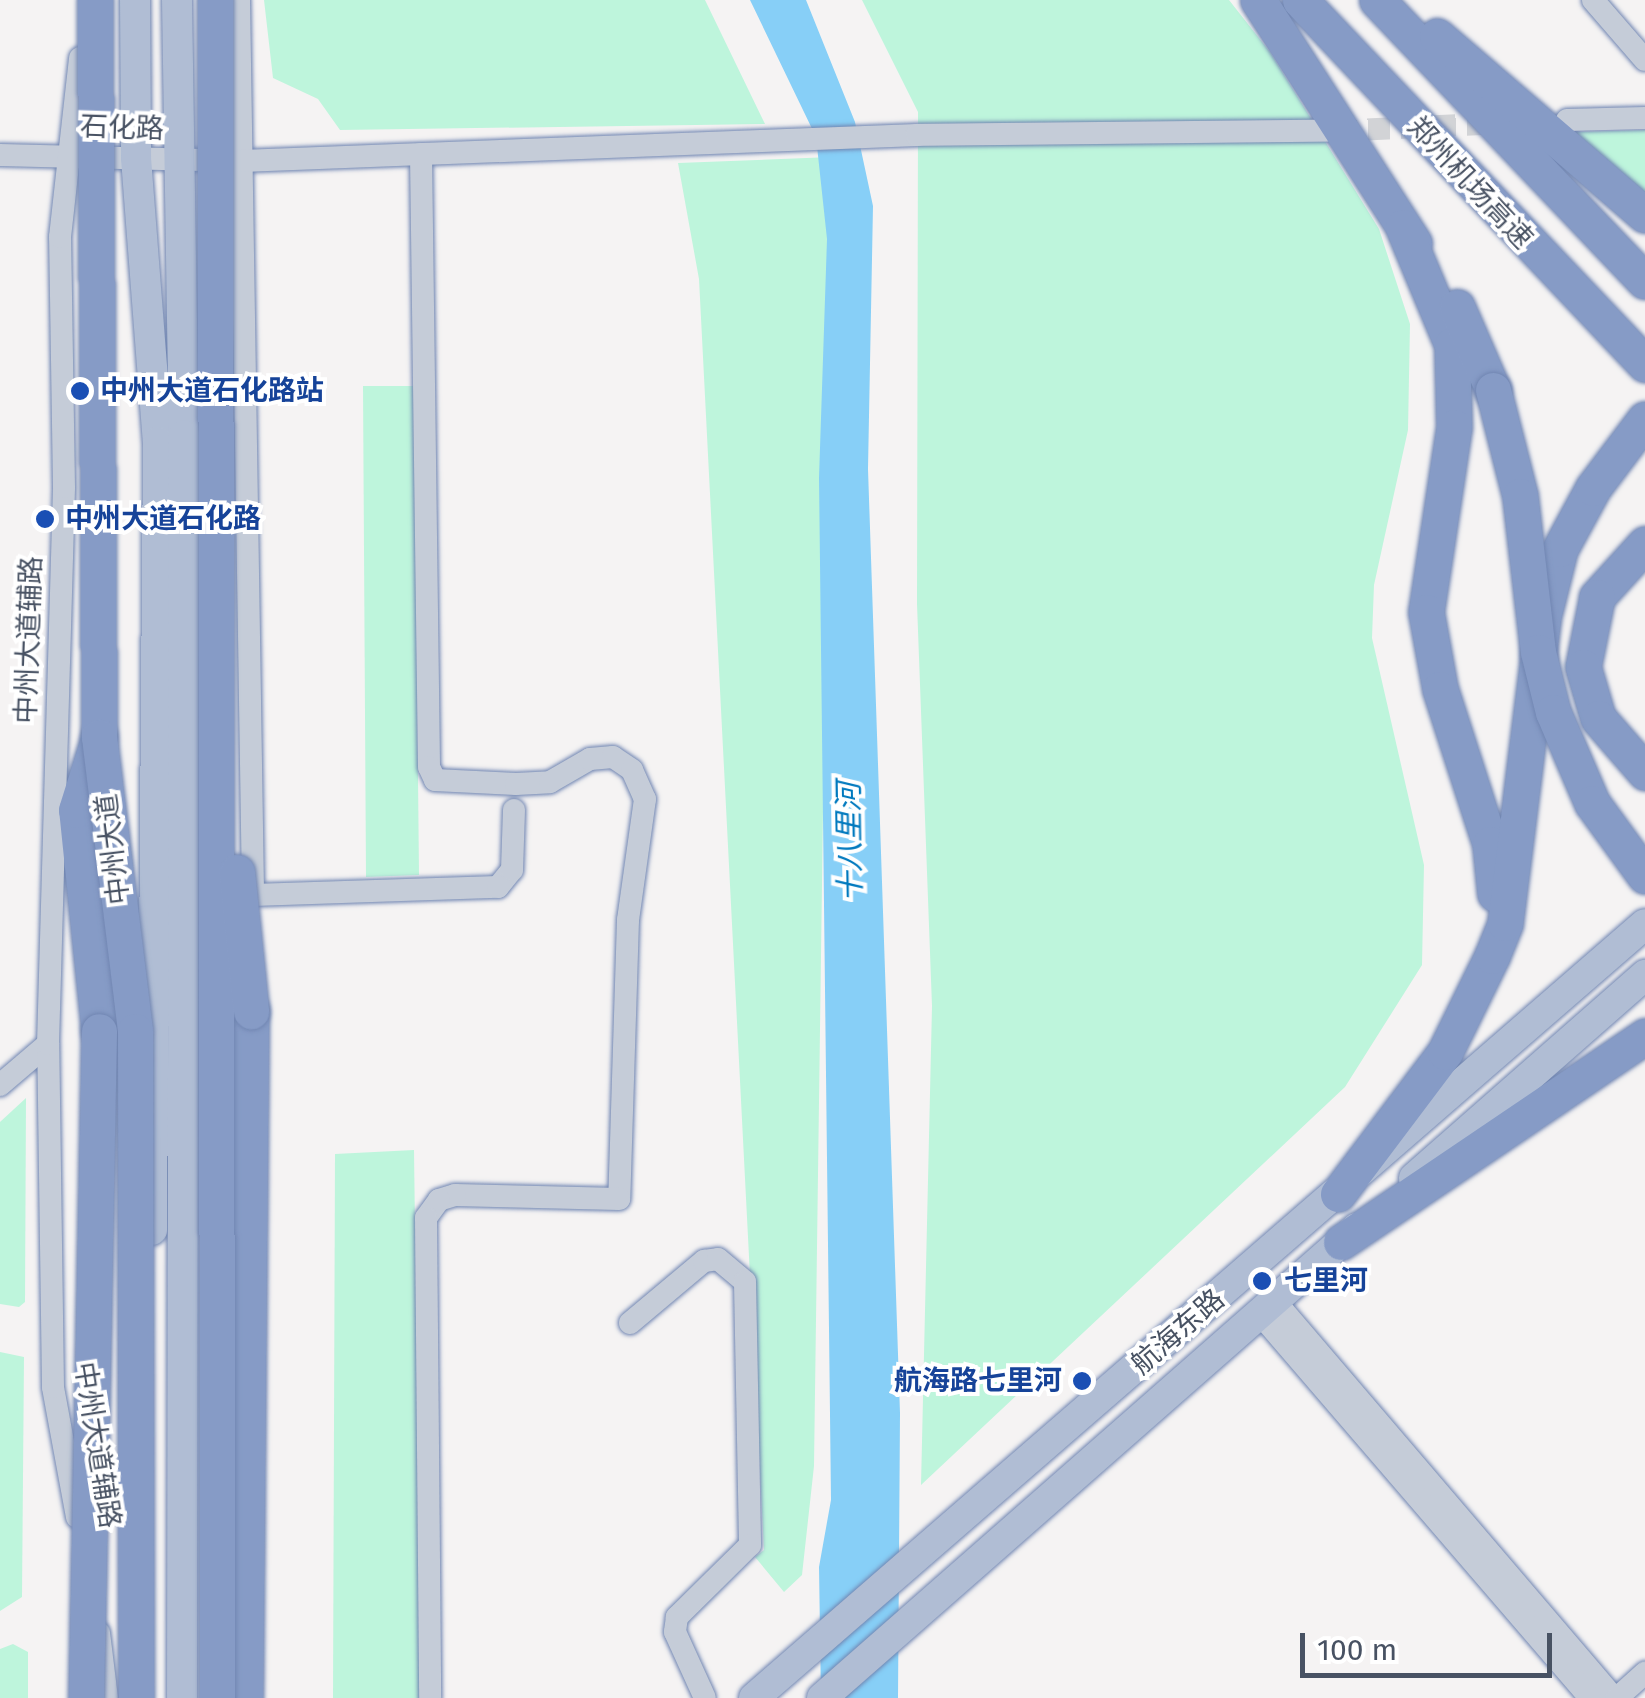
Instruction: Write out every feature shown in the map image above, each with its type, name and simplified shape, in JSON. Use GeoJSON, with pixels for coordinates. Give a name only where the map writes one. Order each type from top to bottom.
{"type":"FeatureCollection","features":[{"type":"Feature","properties":{"kind":"highway","name":"中州大道"},"geometry":{"type":"LineString","coordinates":[[95,0],[100,737],[134,1031],[136,1698]]}},
{"type":"Feature","properties":{"kind":"highway"},"geometry":{"type":"LineString","coordinates":[[215,0],[217,1698]]}},
{"type":"Feature","properties":{"kind":"highway"},"geometry":{"type":"LineString","coordinates":[[1258,0],[1460,312],[1494,390],[1520,496],[1538,652],[1553,712],[1592,803],[1645,876]]}},
{"type":"Feature","properties":{"kind":"highway","name":"郑州机场高速"},"geometry":{"type":"LineString","coordinates":[[1300,0],[1645,364]]}},
{"type":"Feature","properties":{"kind":"highway","name":"郑州机场高速"},"geometry":{"type":"LineString","coordinates":[[1376,0],[1640,276]]}},
{"type":"Feature","properties":{"kind":"highway"},"geometry":{"type":"LineString","coordinates":[[1394,0],[1645,215]]}},
{"type":"Feature","properties":{"kind":"highway"},"geometry":{"type":"LineString","coordinates":[[1404,227],[1452,344],[1454,428],[1426,612],[1440,689],[1490,844],[1492,956]]}},
{"type":"Feature","properties":{"kind":"highway"},"geometry":{"type":"LineString","coordinates":[[1338,1194],[1445,1052],[1492,956],[1505,923],[1542,617],[1560,549],[1593,488],[1645,420]]}},
{"type":"Feature","properties":{"kind":"highway"},"geometry":{"type":"LineString","coordinates":[[1645,544],[1597,598],[1584,667],[1607,733],[1645,772]]}},
{"type":"Feature","properties":{"kind":"highway"},"geometry":{"type":"LineString","coordinates":[[86,1698],[99,1031],[76,810],[100,737]]}},
{"type":"Feature","properties":{"kind":"highway"},"geometry":{"type":"LineString","coordinates":[[215,763],[236,872],[251,1012],[245,1698]]}},
{"type":"Feature","properties":{"kind":"highway"},"geometry":{"type":"LineString","coordinates":[[1341,1242],[1645,1036]]}},
{"type":"Feature","properties":{"kind":"main road","name":"中州大道"},"geometry":{"type":"LineString","coordinates":[[135,0],[136,158],[158,442],[168,1158],[182,1698]]}},
{"type":"Feature","properties":{"kind":"main road","name":"中州大道"},"geometry":{"type":"LineString","coordinates":[[152,1698],[168,1158],[178,160],[176,0]]}},
{"type":"Feature","properties":{"kind":"main road","name":"航海东路"},"geometry":{"type":"LineString","coordinates":[[754,1698],[1645,924]]}},
{"type":"Feature","properties":{"kind":"main road","name":"航海东路"},"geometry":{"type":"LineString","coordinates":[[822,1698],[1645,975]]}},
{"type":"Feature","properties":{"kind":"street","name":"中州大道辅路"},"geometry":{"type":"LineString","coordinates":[[78,0],[81,72],[66,156],[48,1044],[53,1387],[107,1698]]}},
{"type":"Feature","properties":{"kind":"street"},"geometry":{"type":"LineString","coordinates":[[230,1698],[228,1056],[254,895],[239,0]]}},
{"type":"Feature","properties":{"kind":"street"},"geometry":{"type":"LineString","coordinates":[[1594,0],[1645,60]]}},
{"type":"Feature","properties":{"kind":"street"},"geometry":{"type":"LineString","coordinates":[[1568,120],[1645,118]]}},
{"type":"Feature","properties":{"kind":"street","name":"石化路"},"geometry":{"type":"LineString","coordinates":[[0,155],[242,162],[917,134],[1326,132]]}},
{"type":"Feature","properties":{"kind":"street"},"geometry":{"type":"LineString","coordinates":[[422,154],[429,767],[435,780],[516,784],[550,782],[590,758],[613,757],[632,770],[645,799],[628,920],[619,1198],[455,1195],[438,1200],[426,1218],[430,1698]]}},
{"type":"Feature","properties":{"kind":"street"},"geometry":{"type":"LineString","coordinates":[[254,895],[498,887],[512,870],[514,810]]}},
{"type":"Feature","properties":{"kind":"street"},"geometry":{"type":"LineString","coordinates":[[0,1086],[48,1044]]}},
{"type":"Feature","properties":{"kind":"street"},"geometry":{"type":"LineString","coordinates":[[630,1323],[704,1261],[718,1260],[745,1282],[750,1545],[677,1617],[676,1632],[705,1698]]}},
{"type":"Feature","properties":{"kind":"street"},"geometry":{"type":"LineString","coordinates":[[1267,1307],[1590,1698]]}},
{"type":"Feature","properties":{"kind":"street"},"geometry":{"type":"LineString","coordinates":[[1267,1307],[1615,1698],[1645,1673]]}},
{"type":"Feature","properties":{"kind":"green space"},"geometry":{"type":"Polygon","coordinates":[[[264,0],[705,0],[765,124],[340,130],[318,99],[273,78],[264,0]]]}},
{"type":"Feature","properties":{"kind":"green space"},"geometry":{"type":"Polygon","coordinates":[[[862,0],[1229,0],[1270,52],[1379,229],[1410,324],[1408,430],[1374,585],[1372,638],[1424,865],[1422,965],[1345,1087],[921,1485],[932,1006],[917,604],[918,112],[862,0]]]}},
{"type":"Feature","properties":{"kind":"green space"},"geometry":{"type":"Polygon","coordinates":[[[1645,130],[1645,193],[1575,132],[1645,130]]]}},
{"type":"Feature","properties":{"kind":"green space"},"geometry":{"type":"Polygon","coordinates":[[[832,157],[814,1466],[802,1575],[784,1592],[755,1557],[764,1550],[699,279],[678,163],[832,157]]]}},
{"type":"Feature","properties":{"kind":"green space"},"geometry":{"type":"Polygon","coordinates":[[[363,386],[414,386],[419,875],[366,877],[363,386]]]}},
{"type":"Feature","properties":{"kind":"green space"},"geometry":{"type":"Polygon","coordinates":[[[26,1098],[25,1302],[19,1307],[0,1304],[0,1122],[26,1098]]]}},
{"type":"Feature","properties":{"kind":"green space"},"geometry":{"type":"Polygon","coordinates":[[[414,1150],[421,1698],[333,1698],[335,1154],[414,1150]]]}},
{"type":"Feature","properties":{"kind":"green space"},"geometry":{"type":"Polygon","coordinates":[[[0,1352],[24,1357],[22,1597],[0,1611],[0,1352]]]}},
{"type":"Feature","properties":{"kind":"green space"},"geometry":{"type":"Polygon","coordinates":[[[13,1644],[28,1652],[28,1698],[0,1698],[0,1649],[13,1644]]]}},
{"type":"Feature","properties":{"kind":"water","name":"十八里河"},"geometry":{"type":"Polygon","coordinates":[[[750,0],[806,0],[855,122],[873,206],[868,469],[900,1413],[898,1698],[821,1698],[819,1567],[831,1500],[819,478],[827,239],[816,137],[750,0]]]}},
{"type":"Feature","properties":{"kind":"tunnel"},"geometry":{"type":"LineString","coordinates":[[1335,131],[1503,123]]}},
{"type":"Feature","properties":{"kind":"place","name":"中州大道石化路站"},"geometry":{"type":"Point","coordinates":[80,391]}},
{"type":"Feature","properties":{"kind":"place","name":"中州大道石化路"},"geometry":{"type":"Point","coordinates":[45,519]}},
{"type":"Feature","properties":{"kind":"place","name":"七里河"},"geometry":{"type":"Point","coordinates":[1262,1281]}},
{"type":"Feature","properties":{"kind":"place","name":"航海路七里河"},"geometry":{"type":"Point","coordinates":[1082,1381]}}]}
